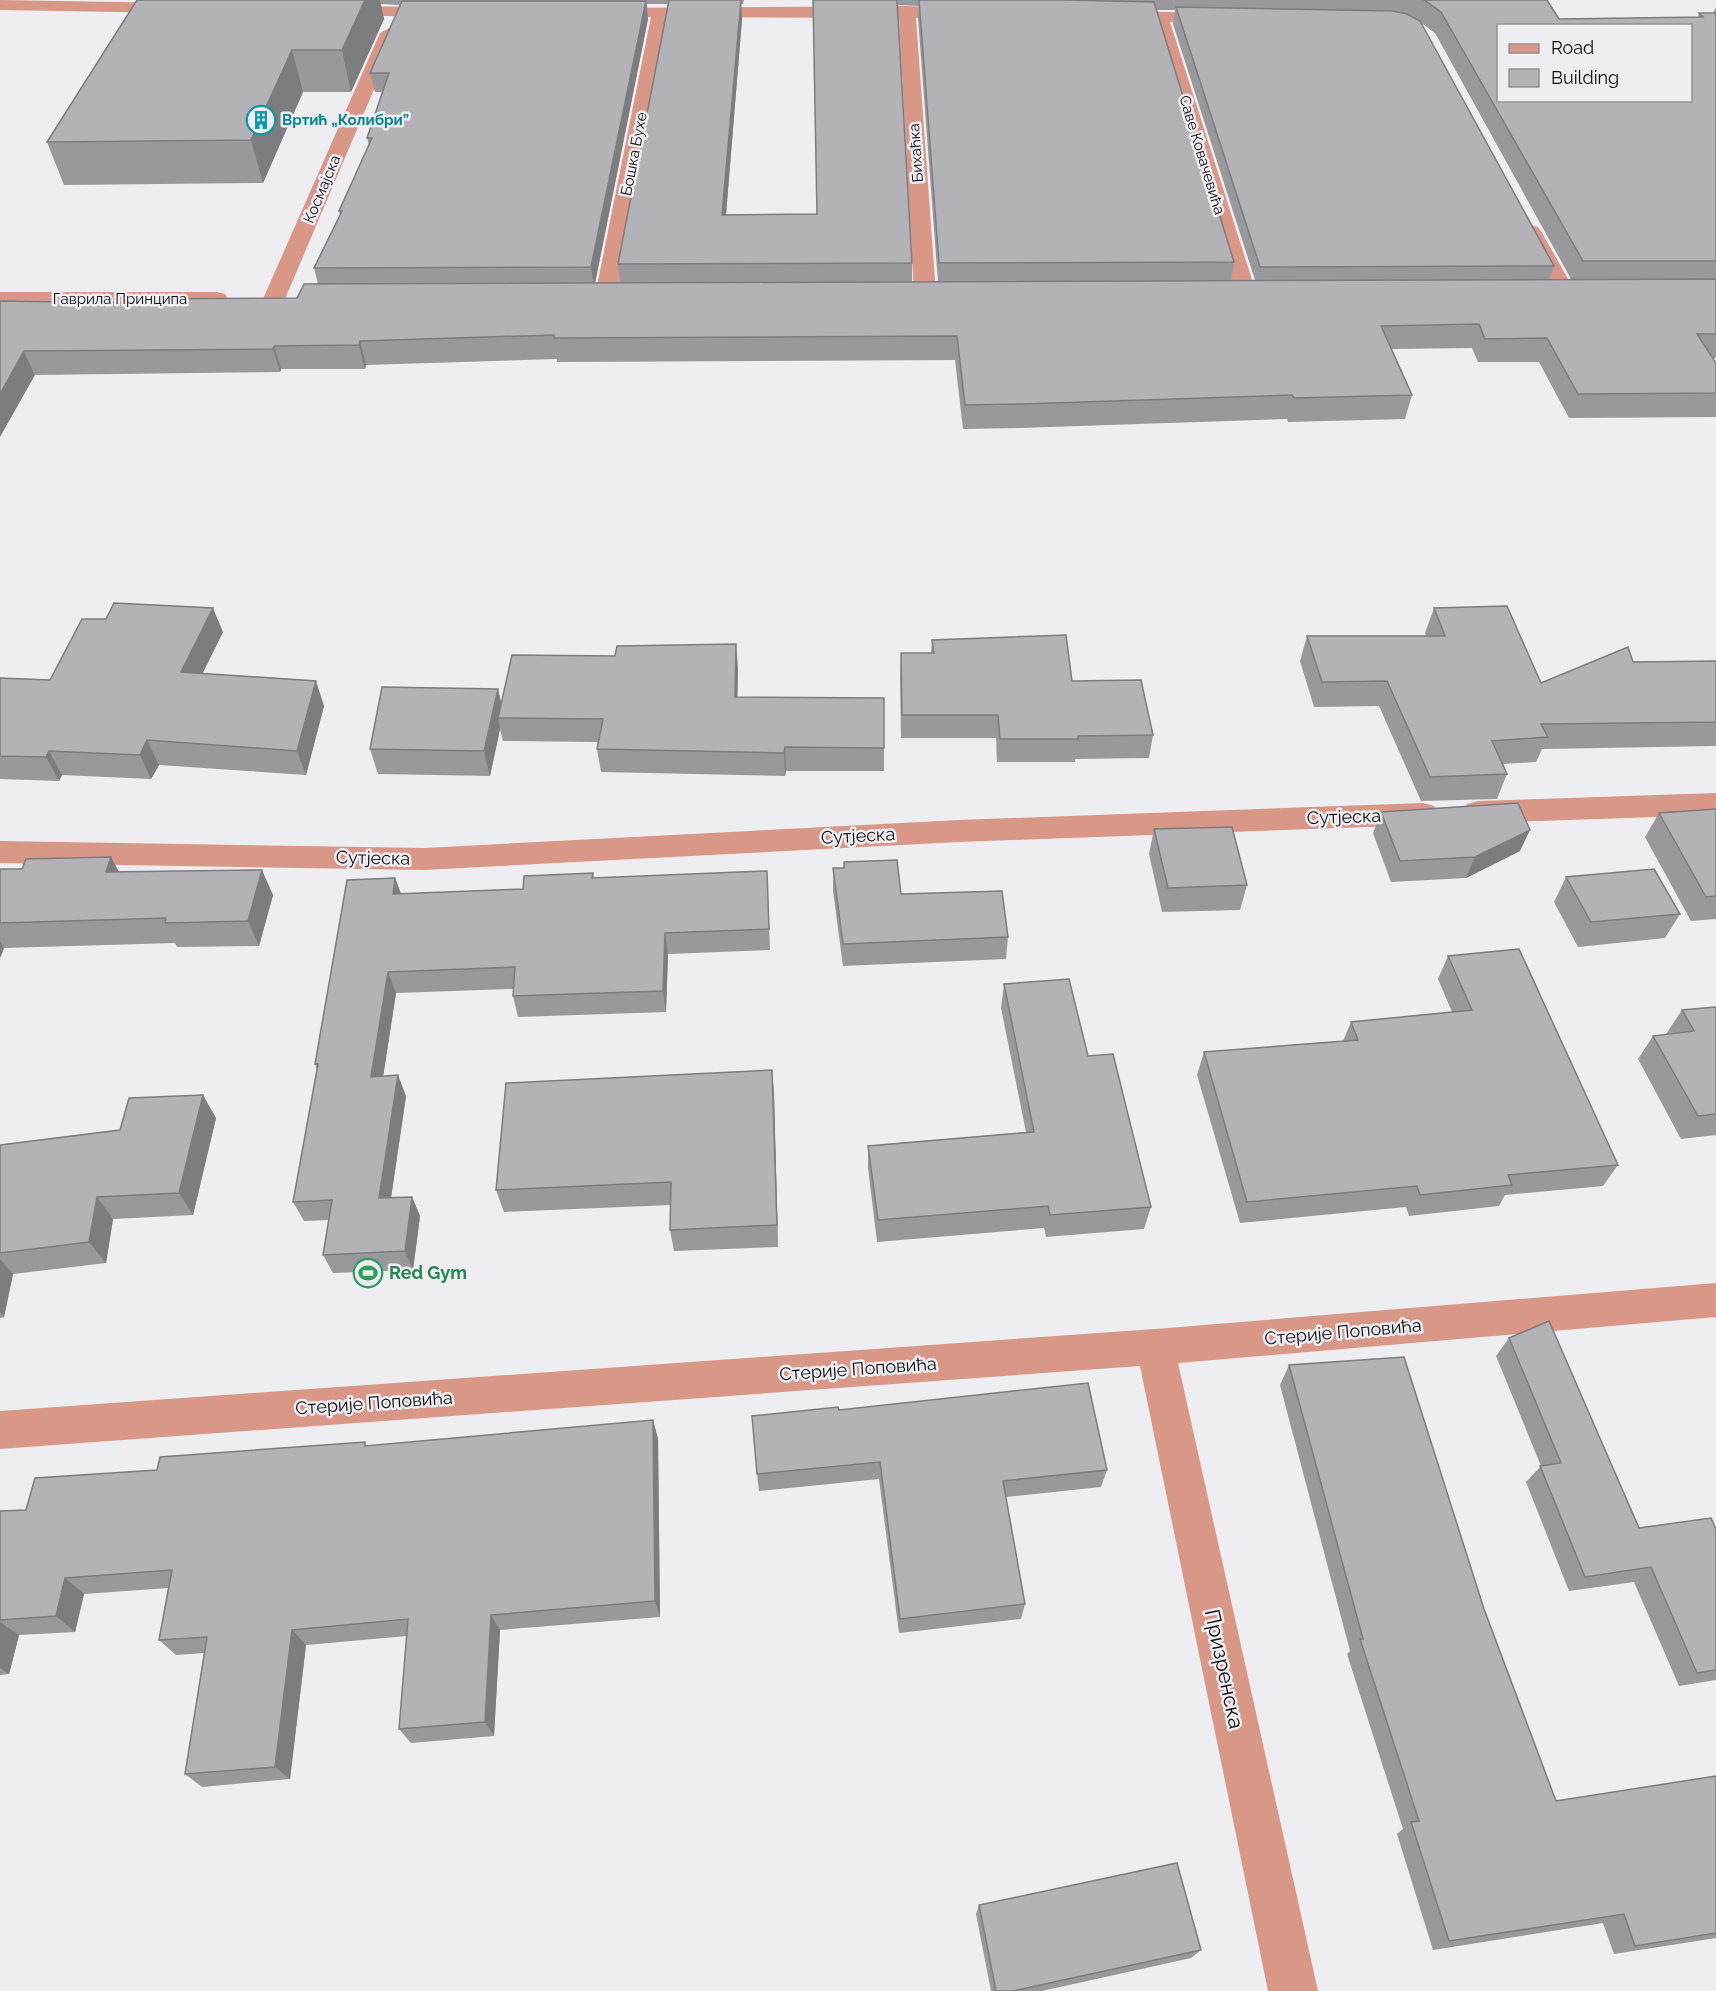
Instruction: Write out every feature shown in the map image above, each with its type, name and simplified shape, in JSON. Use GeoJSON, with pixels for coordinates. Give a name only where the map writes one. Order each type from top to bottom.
{"type":"FeatureCollection","features":[{"type":"Feature","properties":{"kind":"street"},"geometry":{"type":"LineString","coordinates":[[0,5],[187,8]]}},
{"type":"Feature","properties":{"kind":"street"},"geometry":{"type":"LineString","coordinates":[[316,11],[458,12]]}},
{"type":"Feature","properties":{"kind":"street","name":"Космајска"},"geometry":{"type":"LineString","coordinates":[[274,299],[398,12]]}},
{"type":"Feature","properties":{"kind":"street"},"geometry":{"type":"LineString","coordinates":[[590,12],[976,13]]}},
{"type":"Feature","properties":{"kind":"street","name":"Бошка Бухе"},"geometry":{"type":"LineString","coordinates":[[606,296],[661,12]]}},
{"type":"Feature","properties":{"kind":"street","name":"Бихаћка"},"geometry":{"type":"LineString","coordinates":[[907,12],[925,294]]}},
{"type":"Feature","properties":{"kind":"street"},"geometry":{"type":"LineString","coordinates":[[1102,16],[1240,18]]}},
{"type":"Feature","properties":{"kind":"street","name":"Саве Ковачевића"},"geometry":{"type":"LineString","coordinates":[[1160,17],[1245,292]]}},
{"type":"Feature","properties":{"kind":"street"},"geometry":{"type":"LineString","coordinates":[[1520,210],[1565,293]]}},
{"type":"Feature","properties":{"kind":"street"},"geometry":{"type":"LineString","coordinates":[[1221,292],[1268,292]]}},
{"type":"Feature","properties":{"kind":"street"},"geometry":{"type":"LineString","coordinates":[[1541,293],[1588,293]]}},
{"type":"Feature","properties":{"kind":"street"},"geometry":{"type":"LineString","coordinates":[[902,294],[949,294]]}},
{"type":"Feature","properties":{"kind":"street"},"geometry":{"type":"LineString","coordinates":[[583,296],[630,296]]}},
{"type":"Feature","properties":{"kind":"street","name":"Гаврила Принципа"},"geometry":{"type":"LineString","coordinates":[[0,299],[298,299]]}},
{"type":"Feature","properties":{"kind":"street","name":"Сутјеска"},"geometry":{"type":"LineString","coordinates":[[0,852],[424,859],[959,831],[1716,804]]}},
{"type":"Feature","properties":{"kind":"street","name":"Стерије Поповића"},"geometry":{"type":"LineString","coordinates":[[0,1430],[1155,1347],[1716,1300]]}},
{"type":"Feature","properties":{"kind":"street","name":"Призренска"},"geometry":{"type":"LineString","coordinates":[[1155,1347],[1293,1991]]}},
{"type":"Feature","properties":{"kind":"building"},"geometry":{"type":"Polygon","coordinates":[[[137,0],[365,0],[342,50],[292,50],[251,140],[47,142],[137,0]]]}},
{"type":"Feature","properties":{"kind":"building"},"geometry":{"type":"Polygon","coordinates":[[[669,0],[741,0],[722,215],[817,214],[813,0],[897,0],[912,263],[618,264],[669,0]]]}},
{"type":"Feature","properties":{"kind":"building"},"geometry":{"type":"Polygon","coordinates":[[[919,0],[1154,2],[1234,262],[939,263],[919,0]]]}},
{"type":"Feature","properties":{"kind":"building"},"geometry":{"type":"Polygon","coordinates":[[[1424,0],[1547,0],[1559,19],[1703,17],[1699,13],[1716,13],[1716,261],[1583,261],[1441,12],[1424,0]]]}},
{"type":"Feature","properties":{"kind":"building"},"geometry":{"type":"Polygon","coordinates":[[[402,1],[646,1],[591,267],[314,268],[342,211],[339,211],[372,138],[367,138],[389,73],[370,73],[402,1]]]}},
{"type":"Feature","properties":{"kind":"building"},"geometry":{"type":"Polygon","coordinates":[[[1176,7],[1393,11],[1407,14],[1420,21],[1554,266],[1260,267],[1176,7]]]}},
{"type":"Feature","properties":{"kind":"building"},"geometry":{"type":"Polygon","coordinates":[[[1716,279],[1716,334],[1697,334],[1716,363],[1716,393],[1578,394],[1547,338],[1485,339],[1479,324],[1381,326],[1412,395],[1294,398],[1292,395],[965,405],[957,336],[554,338],[554,335],[360,341],[359,345],[274,346],[273,349],[24,351],[0,394],[0,301],[130,303],[132,299],[297,298],[304,284],[1716,279]]]}},
{"type":"Feature","properties":{"kind":"building"},"geometry":{"type":"Polygon","coordinates":[[[114,603],[213,608],[181,672],[316,681],[297,751],[147,740],[140,755],[49,751],[46,757],[0,756],[0,678],[50,680],[82,619],[106,619],[114,603]]]}},
{"type":"Feature","properties":{"kind":"building"},"geometry":{"type":"Polygon","coordinates":[[[1507,606],[1541,683],[1628,647],[1633,662],[1716,661],[1716,722],[1541,724],[1548,737],[1492,741],[1507,774],[1430,777],[1387,681],[1322,682],[1307,636],[1445,636],[1434,608],[1507,606]]]}},
{"type":"Feature","properties":{"kind":"building"},"geometry":{"type":"Polygon","coordinates":[[[1066,635],[1072,681],[1141,680],[1153,735],[1078,736],[1078,739],[1000,739],[998,715],[902,715],[901,653],[934,653],[932,640],[1066,635]]]}},
{"type":"Feature","properties":{"kind":"building"},"geometry":{"type":"Polygon","coordinates":[[[736,644],[735,697],[884,698],[884,748],[785,747],[784,753],[597,749],[603,719],[498,718],[512,655],[615,656],[617,646],[736,644]]]}},
{"type":"Feature","properties":{"kind":"building"},"geometry":{"type":"Polygon","coordinates":[[[382,687],[498,689],[484,751],[370,749],[382,687]]]}},
{"type":"Feature","properties":{"kind":"building"},"geometry":{"type":"Polygon","coordinates":[[[1518,803],[1530,830],[1475,857],[1400,861],[1381,812],[1518,803]]]}},
{"type":"Feature","properties":{"kind":"building"},"geometry":{"type":"Polygon","coordinates":[[[1716,809],[1716,896],[1706,897],[1659,813],[1716,809]]]}},
{"type":"Feature","properties":{"kind":"building"},"geometry":{"type":"Polygon","coordinates":[[[1232,827],[1247,885],[1168,888],[1154,829],[1232,827]]]}},
{"type":"Feature","properties":{"kind":"building"},"geometry":{"type":"Polygon","coordinates":[[[111,857],[106,872],[262,870],[248,921],[165,923],[166,918],[0,923],[0,869],[22,869],[26,859],[111,857]]]}},
{"type":"Feature","properties":{"kind":"building"},"geometry":{"type":"Polygon","coordinates":[[[897,860],[901,894],[1002,891],[1008,937],[843,944],[833,868],[844,868],[844,862],[897,860]]]}},
{"type":"Feature","properties":{"kind":"building"},"geometry":{"type":"Polygon","coordinates":[[[1654,869],[1680,914],[1591,922],[1566,877],[1654,869]]]}},
{"type":"Feature","properties":{"kind":"building"},"geometry":{"type":"Polygon","coordinates":[[[767,871],[769,929],[665,933],[663,991],[513,996],[515,967],[388,972],[371,1077],[398,1075],[379,1198],[412,1197],[405,1251],[323,1255],[332,1200],[293,1202],[318,1064],[315,1064],[347,880],[395,878],[393,894],[523,889],[524,876],[593,873],[592,878],[767,871]]]}},
{"type":"Feature","properties":{"kind":"building"},"geometry":{"type":"Polygon","coordinates":[[[1519,949],[1618,1165],[1508,1175],[1512,1185],[1420,1195],[1417,1186],[1247,1202],[1204,1052],[1358,1040],[1351,1022],[1472,1010],[1448,956],[1519,949]]]}},
{"type":"Feature","properties":{"kind":"building"},"geometry":{"type":"Polygon","coordinates":[[[1069,979],[1088,1056],[1113,1054],[1151,1207],[1050,1215],[1048,1206],[878,1220],[868,1146],[1034,1132],[1004,984],[1069,979]]]}},
{"type":"Feature","properties":{"kind":"building"},"geometry":{"type":"Polygon","coordinates":[[[1716,1007],[1716,1114],[1698,1116],[1653,1036],[1694,1031],[1682,1010],[1716,1007]]]}},
{"type":"Feature","properties":{"kind":"building"},"geometry":{"type":"Polygon","coordinates":[[[772,1070],[777,1225],[670,1230],[671,1182],[496,1190],[506,1083],[772,1070]]]}},
{"type":"Feature","properties":{"kind":"building"},"geometry":{"type":"Polygon","coordinates":[[[203,1095],[179,1193],[97,1197],[89,1242],[0,1253],[0,1145],[120,1130],[129,1098],[203,1095]]]}},
{"type":"Feature","properties":{"kind":"building"},"geometry":{"type":"Polygon","coordinates":[[[1549,1321],[1639,1528],[1711,1518],[1716,1529],[1716,1670],[1697,1673],[1651,1567],[1585,1577],[1540,1466],[1561,1463],[1509,1338],[1549,1321]]]}},
{"type":"Feature","properties":{"kind":"building"},"geometry":{"type":"Polygon","coordinates":[[[1404,1357],[1484,1609],[1556,1801],[1716,1776],[1716,1933],[1635,1946],[1624,1914],[1449,1941],[1411,1822],[1419,1821],[1360,1639],[1363,1639],[1289,1365],[1404,1357]]]}},
{"type":"Feature","properties":{"kind":"building"},"geometry":{"type":"Polygon","coordinates":[[[1088,1383],[1107,1470],[1003,1481],[1025,1604],[900,1619],[880,1462],[757,1474],[752,1416],[838,1407],[839,1410],[1088,1383]]]}},
{"type":"Feature","properties":{"kind":"building"},"geometry":{"type":"Polygon","coordinates":[[[653,1420],[655,1601],[491,1615],[485,1722],[399,1729],[408,1619],[292,1630],[275,1767],[185,1774],[207,1637],[159,1640],[172,1570],[65,1578],[56,1616],[0,1620],[0,1511],[26,1510],[35,1478],[157,1470],[160,1457],[365,1442],[365,1446],[653,1420]]]}},
{"type":"Feature","properties":{"kind":"building"},"geometry":{"type":"Polygon","coordinates":[[[1177,1863],[1201,1950],[1013,1991],[996,1991],[979,1905],[1177,1863]]]}},
{"type":"Feature","properties":{"kind":"place","name":"Вртић „Колибри”"},"geometry":{"type":"Point","coordinates":[261,120]}},
{"type":"Feature","properties":{"kind":"place","name":"Red Gym"},"geometry":{"type":"Point","coordinates":[368,1273]}}]}
